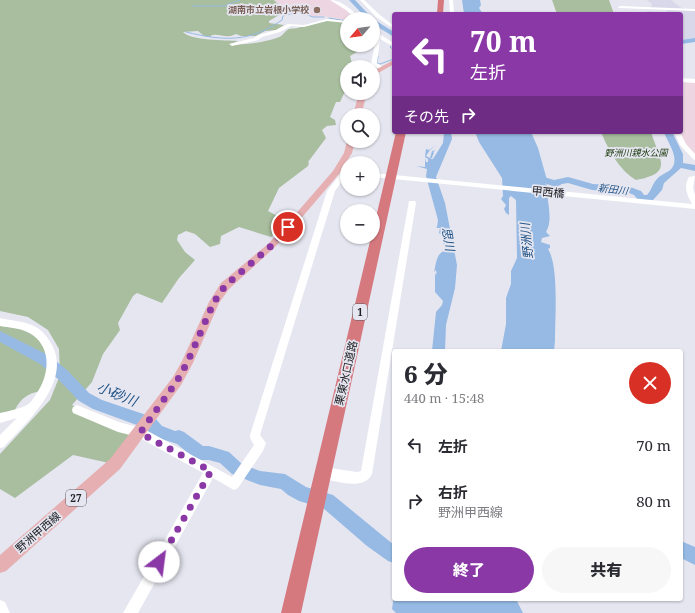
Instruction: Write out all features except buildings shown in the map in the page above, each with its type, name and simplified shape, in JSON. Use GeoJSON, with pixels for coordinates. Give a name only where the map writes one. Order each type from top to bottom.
{"type":"FeatureCollection","features":[{"type":"Feature","properties":{"kind":"highway"},"geometry":{"type":"LineString","coordinates":[[440,12],[441,0]]}},
{"type":"Feature","properties":{"kind":"highway","name":"栗東水口道路"},"geometry":{"type":"LineString","coordinates":[[291,613],[318,491],[392,177],[401,134]]}},
{"type":"Feature","properties":{"kind":"main road"},"geometry":{"type":"LineString","coordinates":[[381,68],[392,63]]}},
{"type":"Feature","properties":{"kind":"main road","name":"野洲甲西線"},"geometry":{"type":"LineString","coordinates":[[0,565],[115,464],[177,381],[187,363],[214,302],[225,286],[271,246],[340,175]]}},
{"type":"Feature","properties":{"kind":"street"},"geometry":{"type":"LineString","coordinates":[[332,0],[341,2],[352,12]]}},
{"type":"Feature","properties":{"kind":"street"},"geometry":{"type":"LineString","coordinates":[[362,0],[378,16],[392,26]]}},
{"type":"Feature","properties":{"kind":"street"},"geometry":{"type":"LineString","coordinates":[[451,0],[452,12]]}},
{"type":"Feature","properties":{"kind":"street"},"geometry":{"type":"LineString","coordinates":[[616,0],[621,10],[695,10]]}},
{"type":"Feature","properties":{"kind":"street"},"geometry":{"type":"LineString","coordinates":[[232,44],[256,39],[260,36],[278,31],[290,25],[304,26],[327,20],[340,21]]}},
{"type":"Feature","properties":{"kind":"street"},"geometry":{"type":"LineString","coordinates":[[380,36],[392,44]]}},
{"type":"Feature","properties":{"kind":"street"},"geometry":{"type":"LineString","coordinates":[[376,52],[374,64],[381,68]]}},
{"type":"Feature","properties":{"kind":"street"},"geometry":{"type":"LineString","coordinates":[[683,80],[695,80]]}},
{"type":"Feature","properties":{"kind":"street"},"geometry":{"type":"LineString","coordinates":[[678,134],[683,144],[695,158]]}},
{"type":"Feature","properties":{"kind":"street","name":"甲西橋"},"geometry":{"type":"LineString","coordinates":[[380,176],[695,207]]}},
{"type":"Feature","properties":{"kind":"street"},"geometry":{"type":"LineString","coordinates":[[695,178],[689,183],[689,189],[695,204]]}},
{"type":"Feature","properties":{"kind":"street"},"geometry":{"type":"LineString","coordinates":[[77,410],[118,427],[145,425],[211,471],[234,484],[260,447],[260,443],[254,438],[254,435],[329,185]]}},
{"type":"Feature","properties":{"kind":"street"},"geometry":{"type":"LineString","coordinates":[[323,473],[357,478],[366,474],[412,203]]}},
{"type":"Feature","properties":{"kind":"street"},"geometry":{"type":"LineString","coordinates":[[0,322],[32,329],[48,346],[52,355],[52,369],[44,393],[0,443]]}},
{"type":"Feature","properties":{"kind":"street"},"geometry":{"type":"LineString","coordinates":[[0,418],[31,409]]}},
{"type":"Feature","properties":{"kind":"street"},"geometry":{"type":"LineString","coordinates":[[130,613],[211,471]]}},
{"type":"Feature","properties":{"kind":"street"},"geometry":{"type":"LineString","coordinates":[[0,607],[4,613]]}},
{"type":"Feature","properties":{"kind":"shaded area","name":"湖南市立岩根小学校"},"geometry":{"type":"Polygon","coordinates":[[[274,0],[330,0],[348,12],[340,12],[340,19],[322,16],[314,17],[301,12],[292,12],[274,0]]]}},
{"type":"Feature","properties":{"kind":"shaded area"},"geometry":{"type":"Polygon","coordinates":[[[647,0],[671,0],[683,9],[651,8],[652,4],[647,0]]]}},
{"type":"Feature","properties":{"kind":"shaded area"},"geometry":{"type":"Polygon","coordinates":[[[667,10],[695,11],[695,38],[683,40],[683,12],[667,12],[667,10]]]}},
{"type":"Feature","properties":{"kind":"shaded area"},"geometry":{"type":"Polygon","coordinates":[[[683,80],[695,81],[695,157],[689,151],[680,134],[683,134],[683,80]]]}},
{"type":"Feature","properties":{"kind":"green space"},"geometry":{"type":"Polygon","coordinates":[[[0,0],[274,0],[280,6],[289,8],[287,13],[279,15],[269,21],[269,23],[284,25],[276,30],[265,31],[256,36],[241,36],[236,34],[227,36],[212,35],[210,37],[204,36],[198,31],[183,32],[187,35],[200,39],[238,41],[231,44],[257,43],[271,40],[281,36],[289,29],[327,20],[340,22],[340,52],[357,52],[350,56],[351,60],[340,60],[341,100],[340,102],[336,102],[330,117],[335,120],[336,125],[327,126],[322,130],[326,138],[308,162],[308,166],[279,188],[268,211],[287,221],[271,237],[239,227],[221,236],[220,244],[210,247],[195,234],[186,231],[178,235],[177,240],[185,252],[195,260],[179,278],[162,303],[137,293],[133,296],[118,323],[120,330],[103,354],[92,382],[72,405],[131,433],[109,463],[73,455],[15,498],[0,489],[0,454],[50,400],[60,375],[59,349],[48,330],[28,317],[0,311],[0,0]]]}},
{"type":"Feature","properties":{"kind":"green space"},"geometry":{"type":"Polygon","coordinates":[[[552,0],[609,0],[613,12],[556,12],[552,0]]]}},
{"type":"Feature","properties":{"kind":"green space","name":"野洲川親水公園"},"geometry":{"type":"Polygon","coordinates":[[[602,134],[652,134],[660,158],[660,169],[656,174],[636,180],[619,165],[602,134]]]}},
{"type":"Feature","properties":{"kind":"green space"},"geometry":{"type":"Polygon","coordinates":[[[0,324],[23,330],[37,338],[46,350],[48,366],[40,391],[25,397],[15,410],[0,414],[0,324]]]}},
{"type":"Feature","properties":{"kind":"water"},"geometry":{"type":"Polygon","coordinates":[[[462,0],[480,0],[481,5],[479,8],[482,12],[464,12],[462,0]]]}},
{"type":"Feature","properties":{"kind":"water"},"geometry":{"type":"Polygon","coordinates":[[[444,134],[451,134],[452,139],[436,177],[445,203],[457,265],[455,288],[446,325],[445,349],[432,349],[436,312],[442,305],[443,301],[435,292],[436,273],[437,276],[436,270],[434,272],[438,257],[445,251],[442,235],[439,233],[440,228],[436,228],[438,220],[426,176],[427,169],[416,166],[425,167],[425,158],[426,162],[428,162],[428,159],[425,157],[426,149],[429,150],[436,145],[426,156],[430,158],[432,151],[436,150],[433,152],[433,157],[430,159],[433,159],[443,143],[444,134]]]}},
{"type":"Feature","properties":{"kind":"water","name":"野洲川"},"geometry":{"type":"Polygon","coordinates":[[[476,134],[532,134],[538,148],[547,180],[552,182],[561,179],[554,183],[541,180],[547,185],[550,215],[546,232],[550,236],[542,238],[541,242],[550,245],[550,248],[548,249],[554,267],[556,306],[554,349],[501,349],[506,324],[506,298],[511,284],[511,271],[517,258],[516,200],[511,196],[509,198],[509,215],[504,209],[506,205],[501,199],[503,196],[502,178],[479,142],[476,134]]]}},
{"type":"Feature","properties":{"kind":"water"},"geometry":{"type":"Polygon","coordinates":[[[393,601],[517,601],[523,613],[396,613],[392,609],[393,601]]]}},
{"type":"Feature","properties":{"kind":"waterway"},"geometry":{"type":"LineString","coordinates":[[192,6],[224,6],[240,0]]}},
{"type":"Feature","properties":{"kind":"waterway","name":"思川"},"geometry":{"type":"LineString","coordinates":[[352,0],[363,12]]}},
{"type":"Feature","properties":{"kind":"waterway"},"geometry":{"type":"LineString","coordinates":[[186,32],[212,37],[236,38],[258,33],[282,20],[283,16],[285,15],[300,12],[313,17],[324,17]]}},
{"type":"Feature","properties":{"kind":"waterway"},"geometry":{"type":"LineString","coordinates":[[329,18],[340,20]]}},
{"type":"Feature","properties":{"kind":"waterway","name":"思川"},"geometry":{"type":"LineString","coordinates":[[380,26],[392,34]]}},
{"type":"Feature","properties":{"kind":"waterway","name":"新田川"},"geometry":{"type":"LineString","coordinates":[[683,42],[695,40]]}},
{"type":"Feature","properties":{"kind":"waterway"},"geometry":{"type":"LineString","coordinates":[[378,56],[377,63],[380,64],[392,60]]}},
{"type":"Feature","properties":{"kind":"waterway","name":"新田川"},"geometry":{"type":"LineString","coordinates":[[669,134],[677,150],[679,158],[678,165]]}},
{"type":"Feature","properties":{"kind":"waterway","name":"新田川"},"geometry":{"type":"LineString","coordinates":[[527,179],[534,177],[556,184],[559,181],[568,180],[592,187],[630,190],[638,193],[641,198],[650,198],[657,190],[660,181],[675,170],[678,165]]}},
{"type":"Feature","properties":{"kind":"waterway"},"geometry":{"type":"LineString","coordinates":[[678,165],[695,168]]}},
{"type":"Feature","properties":{"kind":"waterway","name":"小砂川"},"geometry":{"type":"LineString","coordinates":[[0,336],[45,360],[63,375],[84,397],[98,405],[150,423],[157,431],[175,438],[179,437],[201,453],[209,453],[224,457],[237,469],[260,478],[285,482],[294,490],[305,495],[327,501],[373,540],[392,554]]}},
{"type":"Feature","properties":{"kind":"waterway"},"geometry":{"type":"LineString","coordinates":[[683,550],[695,556]]}},
{"type":"Feature","properties":{"kind":"place","name":"湖南市立岩根小学校"},"geometry":{"type":"Point","coordinates":[317,10]}},
{"type":"Feature","properties":{"kind":"route"},"geometry":{"type":"LineString","coordinates":[[159,562],[211,471],[140,433],[177,381],[187,363],[214,302],[225,286],[271,246],[288,227]]}}]}
